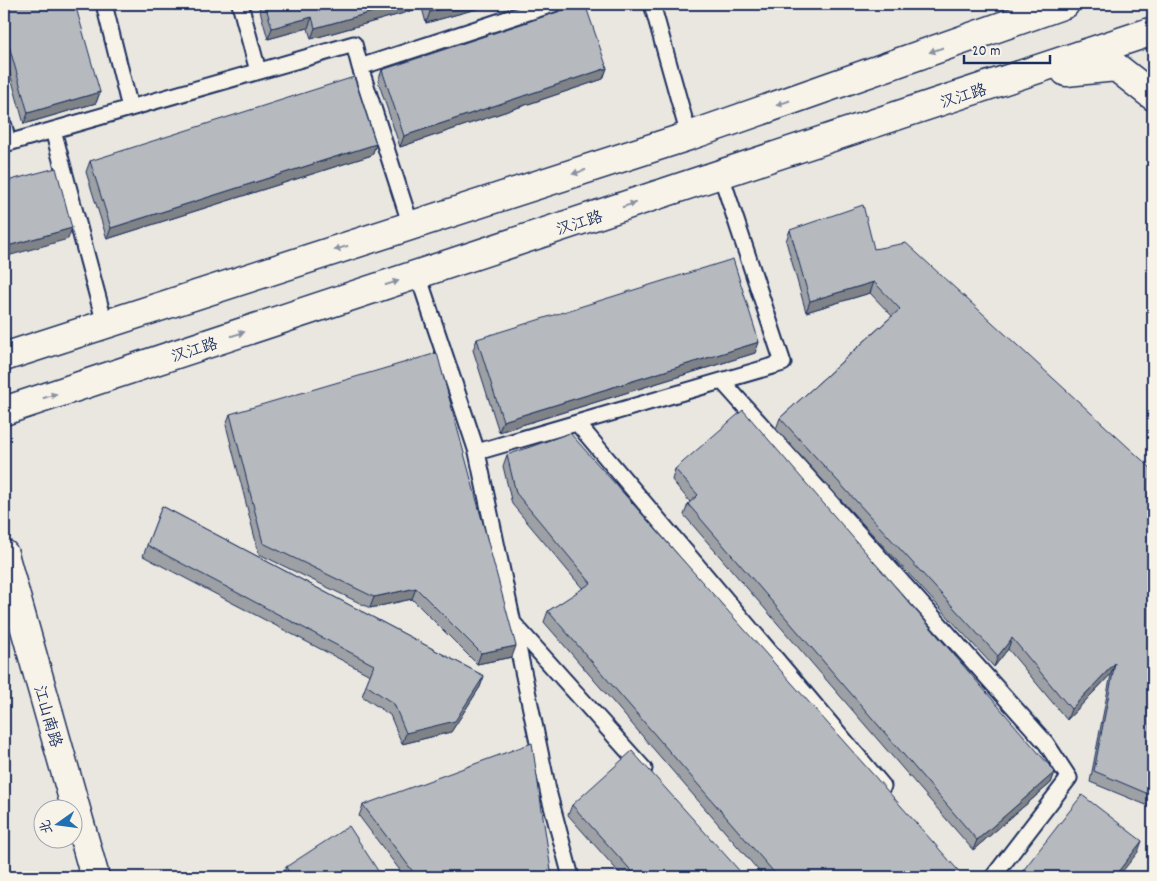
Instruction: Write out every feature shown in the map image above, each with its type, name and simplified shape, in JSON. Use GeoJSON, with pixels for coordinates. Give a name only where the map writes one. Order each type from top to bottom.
{"type":"FeatureCollection","features":[{"type":"Feature","properties":{"kind":"main road"},"geometry":{"type":"LineString","coordinates":[[1002,27],[1020,4]]}},
{"type":"Feature","properties":{"kind":"main road"},"geometry":{"type":"LineString","coordinates":[[4,356],[689,136],[1065,4]]}},
{"type":"Feature","properties":{"kind":"main road","name":"汉江路"},"geometry":{"type":"LineString","coordinates":[[4,411],[1022,76],[1153,30]]}},
{"type":"Feature","properties":{"kind":"main road"},"geometry":{"type":"LineString","coordinates":[[1022,76],[1116,67],[1153,96]]}},
{"type":"Feature","properties":{"kind":"main road","name":"江山南路"},"geometry":{"type":"LineString","coordinates":[[4,554],[95,877]]}},
{"type":"Feature","properties":{"kind":"lane"},"geometry":{"type":"LineString","coordinates":[[104,4],[130,108]]}},
{"type":"Feature","properties":{"kind":"lane"},"geometry":{"type":"LineString","coordinates":[[240,4],[258,71]]}},
{"type":"Feature","properties":{"kind":"lane"},"geometry":{"type":"LineString","coordinates":[[360,67],[553,4]]}},
{"type":"Feature","properties":{"kind":"lane"},"geometry":{"type":"LineString","coordinates":[[652,4],[689,136]]}},
{"type":"Feature","properties":{"kind":"lane"},"geometry":{"type":"LineString","coordinates":[[4,126],[8,143],[354,44],[411,226]]}},
{"type":"Feature","properties":{"kind":"lane"},"geometry":{"type":"LineString","coordinates":[[53,130],[105,324]]}},
{"type":"Feature","properties":{"kind":"lane"},"geometry":{"type":"LineString","coordinates":[[477,452],[783,363],[721,175]]}},
{"type":"Feature","properties":{"kind":"lane"},"geometry":{"type":"LineString","coordinates":[[418,275],[477,452],[548,794],[571,877]]}},
{"type":"Feature","properties":{"kind":"lane"},"geometry":{"type":"LineString","coordinates":[[722,381],[1046,743],[1069,778],[993,877]]}},
{"type":"Feature","properties":{"kind":"lane"},"geometry":{"type":"LineString","coordinates":[[577,423],[889,794]]}},
{"type":"Feature","properties":{"kind":"lane"},"geometry":{"type":"LineString","coordinates":[[513,624],[657,783]]}},
{"type":"Feature","properties":{"kind":"building"},"geometry":{"type":"Polygon","coordinates":[[[4,4],[75,4],[100,92],[28,113],[4,28],[4,4]]]}},
{"type":"Feature","properties":{"kind":"building"},"geometry":{"type":"Polygon","coordinates":[[[265,4],[401,4],[315,28],[312,17],[272,28],[265,4]]]}},
{"type":"Feature","properties":{"kind":"building"},"geometry":{"type":"Polygon","coordinates":[[[428,4],[460,4],[430,12],[428,4]]]}},
{"type":"Feature","properties":{"kind":"building"},"geometry":{"type":"Polygon","coordinates":[[[585,4],[607,68],[404,136],[382,70],[585,4]]]}},
{"type":"Feature","properties":{"kind":"building"},"geometry":{"type":"Polygon","coordinates":[[[354,77],[376,144],[111,228],[90,161],[354,77]]]}},
{"type":"Feature","properties":{"kind":"building"},"geometry":{"type":"Polygon","coordinates":[[[4,167],[7,181],[56,168],[72,228],[4,247],[4,167]]]}},
{"type":"Feature","properties":{"kind":"building"},"geometry":{"type":"Polygon","coordinates":[[[863,205],[874,249],[906,243],[1153,470],[1153,796],[1094,771],[1115,663],[1071,709],[1012,638],[998,656],[780,418],[900,309],[874,282],[810,301],[790,230],[863,205]]]}},
{"type":"Feature","properties":{"kind":"building"},"geometry":{"type":"Polygon","coordinates":[[[733,259],[759,342],[503,421],[477,339],[733,259]]]}},
{"type":"Feature","properties":{"kind":"building"},"geometry":{"type":"Polygon","coordinates":[[[437,353],[516,646],[481,653],[416,588],[374,597],[263,543],[230,414],[437,353]]]}},
{"type":"Feature","properties":{"kind":"building"},"geometry":{"type":"Polygon","coordinates":[[[743,410],[1055,772],[977,840],[688,504],[698,495],[675,469],[743,410]]]}},
{"type":"Feature","properties":{"kind":"building"},"geometry":{"type":"Polygon","coordinates":[[[570,433],[964,877],[778,877],[548,611],[591,583],[516,493],[507,455],[570,433]]]}},
{"type":"Feature","properties":{"kind":"building"},"geometry":{"type":"Polygon","coordinates":[[[162,506],[484,676],[455,721],[406,733],[394,704],[366,685],[374,665],[147,545],[162,506]]]}},
{"type":"Feature","properties":{"kind":"building"},"geometry":{"type":"Polygon","coordinates":[[[532,743],[552,877],[417,877],[363,805],[532,743]]]}},
{"type":"Feature","properties":{"kind":"building"},"geometry":{"type":"Polygon","coordinates":[[[632,751],[745,877],[637,877],[572,805],[632,751]]]}},
{"type":"Feature","properties":{"kind":"building"},"geometry":{"type":"Polygon","coordinates":[[[1082,795],[1142,841],[1114,877],[1018,877],[1082,795]]]}},
{"type":"Feature","properties":{"kind":"building"},"geometry":{"type":"Polygon","coordinates":[[[349,826],[382,877],[292,877],[286,867],[349,826]]]}}]}
